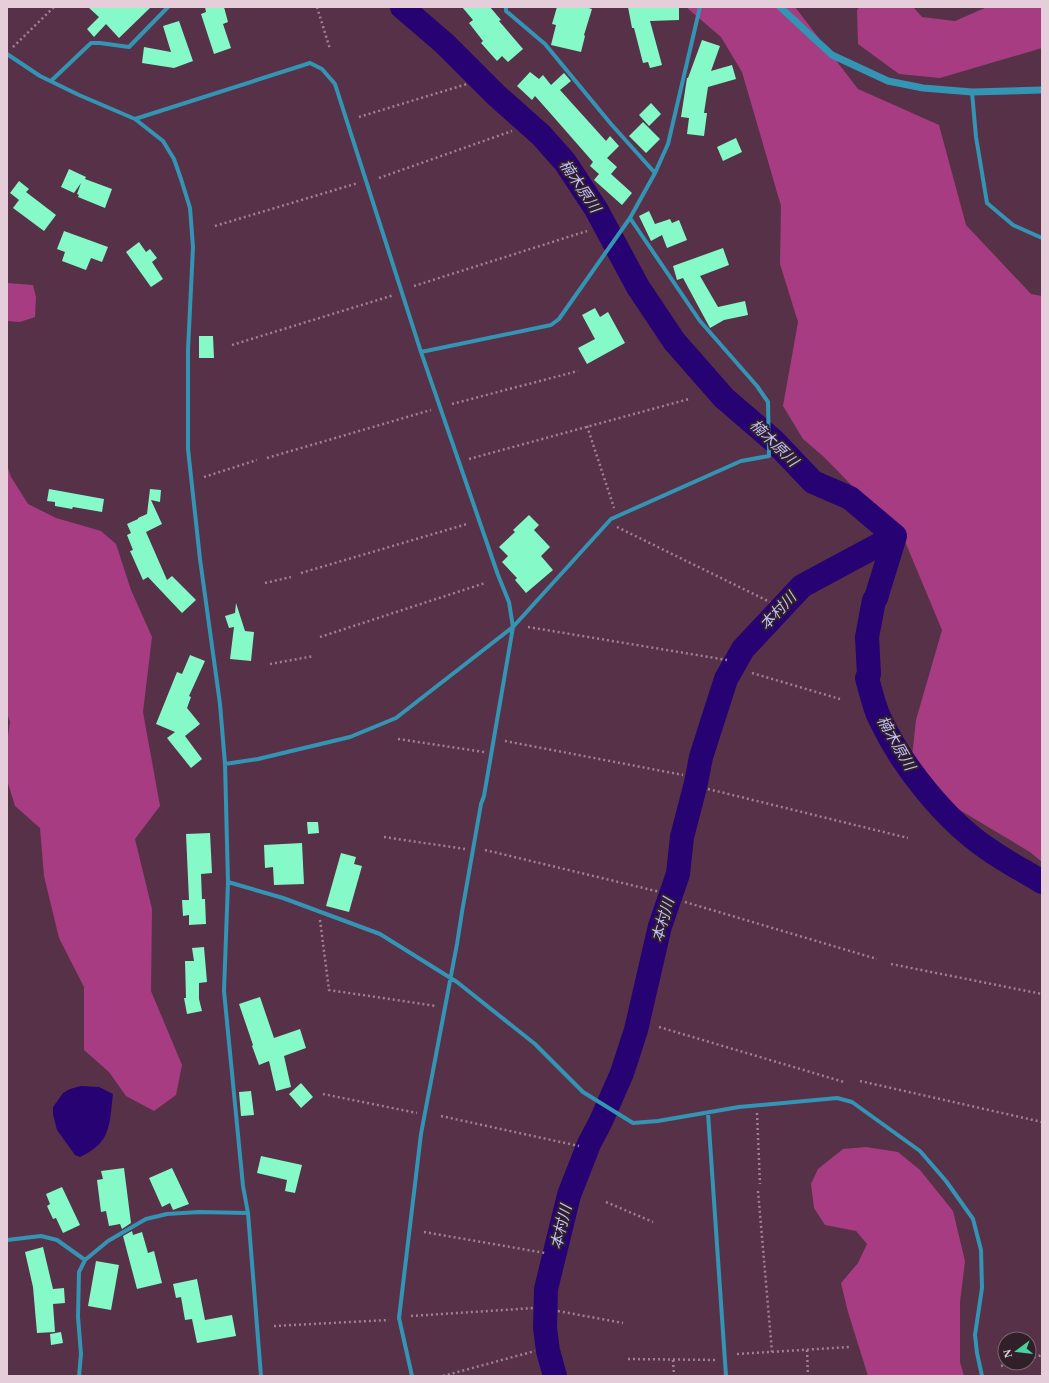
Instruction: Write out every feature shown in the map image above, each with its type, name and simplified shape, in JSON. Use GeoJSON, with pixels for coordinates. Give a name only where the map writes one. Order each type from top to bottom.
{"type":"FeatureCollection","features":[{"type":"Feature","properties":{"kind":"street"},"geometry":{"type":"LineString","coordinates":[[51,81],[91,43],[129,47],[168,7]]}},
{"type":"Feature","properties":{"kind":"street"},"geometry":{"type":"LineString","coordinates":[[506,7],[506,11],[545,44],[611,124],[655,173]]}},
{"type":"Feature","properties":{"kind":"street"},"geometry":{"type":"LineString","coordinates":[[421,352],[551,325],[559,319],[630,218],[655,173],[668,144],[700,7]]}},
{"type":"Feature","properties":{"kind":"street"},"geometry":{"type":"LineString","coordinates":[[780,7],[832,55],[888,81],[923,88],[972,92],[1042,90]]}},
{"type":"Feature","properties":{"kind":"street"},"geometry":{"type":"LineString","coordinates":[[7,54],[34,72],[51,81],[79,95],[135,119],[163,141],[174,159],[190,208],[193,248],[188,350],[188,449],[200,559],[220,704],[225,764],[228,882],[224,991],[243,1186],[248,1213],[261,1376]]}},
{"type":"Feature","properties":{"kind":"street"},"geometry":{"type":"LineString","coordinates":[[135,119],[310,63],[322,69],[335,84],[421,352],[498,575],[509,602],[513,627],[484,796],[481,804],[457,944],[421,1134],[399,1318],[412,1376]]}},
{"type":"Feature","properties":{"kind":"street"},"geometry":{"type":"LineString","coordinates":[[972,92],[976,137],[987,203],[1013,225],[1042,238]]}},
{"type":"Feature","properties":{"kind":"street"},"geometry":{"type":"LineString","coordinates":[[225,764],[258,759],[350,737],[396,718],[513,627],[611,519],[741,461],[769,456],[768,402],[757,386],[700,321],[630,218]]}},
{"type":"Feature","properties":{"kind":"street"},"geometry":{"type":"LineString","coordinates":[[228,882],[283,898],[380,934],[450,977],[535,1044],[583,1092],[633,1123],[658,1121],[739,1107],[837,1098],[852,1102],[920,1151],[946,1181],[973,1219],[981,1250],[982,1288],[975,1335],[982,1376]]}},
{"type":"Feature","properties":{"kind":"street"},"geometry":{"type":"LineString","coordinates":[[708,1113],[726,1376]]}},
{"type":"Feature","properties":{"kind":"street"},"geometry":{"type":"LineString","coordinates":[[79,1376],[81,1354],[78,1317],[79,1272],[85,1260],[108,1241],[146,1219],[167,1214],[199,1212],[248,1213]]}},
{"type":"Feature","properties":{"kind":"street"},"geometry":{"type":"LineString","coordinates":[[7,1240],[41,1236],[58,1240],[85,1260]]}},
{"type":"Feature","properties":{"kind":"path"},"geometry":{"type":"LineString","coordinates":[[12,47],[54,7]]}},
{"type":"Feature","properties":{"kind":"path"},"geometry":{"type":"LineString","coordinates":[[317,7],[330,48]]}},
{"type":"Feature","properties":{"kind":"path"},"geometry":{"type":"LineString","coordinates":[[358,117],[467,84]]}},
{"type":"Feature","properties":{"kind":"path"},"geometry":{"type":"LineString","coordinates":[[379,178],[512,131]]}},
{"type":"Feature","properties":{"kind":"path"},"geometry":{"type":"LineString","coordinates":[[215,226],[360,182]]}},
{"type":"Feature","properties":{"kind":"path"},"geometry":{"type":"LineString","coordinates":[[414,286],[586,231]]}},
{"type":"Feature","properties":{"kind":"path"},"geometry":{"type":"LineString","coordinates":[[232,345],[395,295]]}},
{"type":"Feature","properties":{"kind":"path"},"geometry":{"type":"LineString","coordinates":[[452,404],[578,371]]}},
{"type":"Feature","properties":{"kind":"path"},"geometry":{"type":"LineString","coordinates":[[469,459],[690,399]]}},
{"type":"Feature","properties":{"kind":"path"},"geometry":{"type":"LineString","coordinates":[[267,458],[431,410]]}},
{"type":"Feature","properties":{"kind":"path"},"geometry":{"type":"LineString","coordinates":[[587,426],[614,508]]}},
{"type":"Feature","properties":{"kind":"path"},"geometry":{"type":"LineString","coordinates":[[204,477],[257,460]]}},
{"type":"Feature","properties":{"kind":"path"},"geometry":{"type":"LineString","coordinates":[[301,573],[467,524]]}},
{"type":"Feature","properties":{"kind":"path"},"geometry":{"type":"LineString","coordinates":[[617,527],[770,602]]}},
{"type":"Feature","properties":{"kind":"path"},"geometry":{"type":"LineString","coordinates":[[265,583],[291,577]]}},
{"type":"Feature","properties":{"kind":"path"},"geometry":{"type":"LineString","coordinates":[[320,637],[486,582]]}},
{"type":"Feature","properties":{"kind":"path"},"geometry":{"type":"LineString","coordinates":[[528,627],[727,660]]}},
{"type":"Feature","properties":{"kind":"path"},"geometry":{"type":"LineString","coordinates":[[270,664],[314,656]]}},
{"type":"Feature","properties":{"kind":"path"},"geometry":{"type":"LineString","coordinates":[[752,673],[840,699]]}},
{"type":"Feature","properties":{"kind":"path"},"geometry":{"type":"LineString","coordinates":[[398,738],[484,752]]}},
{"type":"Feature","properties":{"kind":"path"},"geometry":{"type":"LineString","coordinates":[[505,741],[683,775]]}},
{"type":"Feature","properties":{"kind":"path"},"geometry":{"type":"LineString","coordinates":[[708,789],[908,838]]}},
{"type":"Feature","properties":{"kind":"path"},"geometry":{"type":"LineString","coordinates":[[384,837],[467,850]]}},
{"type":"Feature","properties":{"kind":"path"},"geometry":{"type":"LineString","coordinates":[[485,850],[660,892]]}},
{"type":"Feature","properties":{"kind":"path"},"geometry":{"type":"LineString","coordinates":[[685,902],[877,959]]}},
{"type":"Feature","properties":{"kind":"path"},"geometry":{"type":"LineString","coordinates":[[320,920],[329,990],[436,1006]]}},
{"type":"Feature","properties":{"kind":"path"},"geometry":{"type":"LineString","coordinates":[[892,964],[1042,994]]}},
{"type":"Feature","properties":{"kind":"path"},"geometry":{"type":"LineString","coordinates":[[659,1027],[844,1082]]}},
{"type":"Feature","properties":{"kind":"path"},"geometry":{"type":"LineString","coordinates":[[860,1081],[1042,1122]]}},
{"type":"Feature","properties":{"kind":"path"},"geometry":{"type":"LineString","coordinates":[[323,1094],[417,1114]]}},
{"type":"Feature","properties":{"kind":"path"},"geometry":{"type":"LineString","coordinates":[[757,1113],[760,1184]]}},
{"type":"Feature","properties":{"kind":"path"},"geometry":{"type":"LineString","coordinates":[[441,1116],[579,1146]]}},
{"type":"Feature","properties":{"kind":"path"},"geometry":{"type":"LineString","coordinates":[[758,1191],[772,1352]]}},
{"type":"Feature","properties":{"kind":"path"},"geometry":{"type":"LineString","coordinates":[[606,1202],[653,1222]]}},
{"type":"Feature","properties":{"kind":"path"},"geometry":{"type":"LineString","coordinates":[[424,1232],[545,1253]]}},
{"type":"Feature","properties":{"kind":"path"},"geometry":{"type":"LineString","coordinates":[[411,1316],[534,1308]]}},
{"type":"Feature","properties":{"kind":"path"},"geometry":{"type":"LineString","coordinates":[[558,1310],[623,1323]]}},
{"type":"Feature","properties":{"kind":"path"},"geometry":{"type":"LineString","coordinates":[[274,1326],[389,1320]]}},
{"type":"Feature","properties":{"kind":"path"},"geometry":{"type":"LineString","coordinates":[[737,1354],[850,1347]]}},
{"type":"Feature","properties":{"kind":"path"},"geometry":{"type":"LineString","coordinates":[[807,1350],[808,1376]]}},
{"type":"Feature","properties":{"kind":"path"},"geometry":{"type":"LineString","coordinates":[[443,1376],[535,1351]]}},
{"type":"Feature","properties":{"kind":"path"},"geometry":{"type":"LineString","coordinates":[[628,1359],[717,1360]]}},
{"type":"Feature","properties":{"kind":"path"},"geometry":{"type":"LineString","coordinates":[[673,1360],[674,1376]]}},
{"type":"Feature","properties":{"kind":"shaded area"},"geometry":{"type":"Polygon","coordinates":[[[686,7],[795,7],[858,89],[939,125],[966,225],[1031,294],[1042,296],[1042,862],[1030,852],[958,809],[912,757],[916,720],[942,630],[904,539],[824,457],[803,439],[783,406],[798,322],[780,264],[781,206],[742,72],[721,37],[686,7]]]}},
{"type":"Feature","properties":{"kind":"shaded area"},"geometry":{"type":"Polygon","coordinates":[[[859,7],[913,7],[922,17],[955,21],[987,7],[1042,7],[1042,48],[940,78],[899,74],[858,44],[857,10],[859,7]]]}},
{"type":"Feature","properties":{"kind":"shaded area"},"geometry":{"type":"Polygon","coordinates":[[[7,283],[33,285],[36,297],[35,317],[20,322],[7,321],[7,283]]]}},
{"type":"Feature","properties":{"kind":"shaded area"},"geometry":{"type":"Polygon","coordinates":[[[7,465],[11,477],[28,504],[56,518],[101,531],[116,544],[131,590],[152,637],[143,712],[160,806],[135,839],[152,909],[151,991],[182,1065],[176,1095],[154,1111],[126,1096],[109,1072],[84,1050],[84,987],[59,938],[44,876],[40,828],[15,806],[7,780],[7,743],[10,722],[7,713],[7,465]]]}},
{"type":"Feature","properties":{"kind":"shaded area"},"geometry":{"type":"Polygon","coordinates":[[[81,1086],[99,1087],[113,1094],[107,1132],[98,1145],[80,1157],[75,1155],[57,1130],[53,1107],[63,1093],[81,1086]]]}},
{"type":"Feature","properties":{"kind":"shaded area"},"geometry":{"type":"Polygon","coordinates":[[[866,1147],[898,1152],[920,1170],[953,1211],[965,1261],[960,1302],[960,1362],[964,1376],[868,1376],[848,1312],[841,1283],[858,1263],[867,1244],[856,1231],[825,1225],[814,1208],[811,1184],[818,1169],[843,1149],[866,1147]]]}},
{"type":"Feature","properties":{"kind":"building"},"geometry":{"type":"Polygon","coordinates":[[[88,7],[151,7],[119,38],[106,24],[94,37],[87,29],[99,17],[88,7]]]}},
{"type":"Feature","properties":{"kind":"building"},"geometry":{"type":"Polygon","coordinates":[[[205,7],[224,7],[228,22],[223,24],[231,48],[214,54],[201,14],[206,12],[205,7]]]}},
{"type":"Feature","properties":{"kind":"building"},"geometry":{"type":"Polygon","coordinates":[[[462,7],[490,7],[501,20],[499,21],[523,49],[508,62],[502,56],[497,61],[481,43],[483,41],[469,23],[473,20],[462,7]]]}},
{"type":"Feature","properties":{"kind":"building"},"geometry":{"type":"Polygon","coordinates":[[[557,7],[585,7],[592,9],[584,35],[581,52],[551,45],[556,25],[552,24],[557,7]]]}},
{"type":"Feature","properties":{"kind":"building"},"geometry":{"type":"Polygon","coordinates":[[[628,7],[679,7],[679,20],[650,21],[662,65],[650,68],[648,62],[643,63],[634,28],[632,28],[628,7]]]}},
{"type":"Feature","properties":{"kind":"building"},"geometry":{"type":"Polygon","coordinates":[[[179,21],[193,61],[174,68],[142,63],[144,47],[171,52],[163,26],[179,21]]]}},
{"type":"Feature","properties":{"kind":"building"},"geometry":{"type":"Polygon","coordinates":[[[702,40],[720,46],[711,71],[732,65],[736,79],[708,87],[704,113],[707,113],[704,136],[687,134],[689,118],[681,117],[687,78],[702,40]]]}},
{"type":"Feature","properties":{"kind":"building"},"geometry":{"type":"Polygon","coordinates":[[[530,72],[539,79],[543,75],[551,85],[564,73],[571,81],[560,90],[606,141],[610,136],[619,146],[607,158],[617,167],[611,174],[632,193],[622,205],[594,180],[599,174],[590,166],[593,162],[551,114],[535,96],[532,100],[517,86],[530,72]]]}},
{"type":"Feature","properties":{"kind":"building"},"geometry":{"type":"Polygon","coordinates":[[[651,103],[661,114],[649,126],[639,115],[651,103]]]}},
{"type":"Feature","properties":{"kind":"building"},"geometry":{"type":"Polygon","coordinates":[[[643,122],[660,139],[646,153],[629,136],[643,122]]]}},
{"type":"Feature","properties":{"kind":"building"},"geometry":{"type":"Polygon","coordinates":[[[736,138],[742,152],[723,161],[717,147],[736,138]]]}},
{"type":"Feature","properties":{"kind":"building"},"geometry":{"type":"Polygon","coordinates":[[[69,169],[86,177],[85,179],[112,189],[105,208],[78,197],[79,195],[77,194],[81,183],[74,193],[61,187],[69,169]]]}},
{"type":"Feature","properties":{"kind":"building"},"geometry":{"type":"Polygon","coordinates":[[[19,181],[29,189],[26,192],[56,215],[44,231],[13,208],[19,200],[10,193],[19,181]]]}},
{"type":"Feature","properties":{"kind":"building"},"geometry":{"type":"Polygon","coordinates":[[[649,211],[655,224],[670,219],[672,223],[679,220],[687,240],[667,248],[662,235],[651,241],[639,216],[649,211]]]}},
{"type":"Feature","properties":{"kind":"building"},"geometry":{"type":"Polygon","coordinates":[[[64,231],[108,247],[102,262],[91,258],[86,270],[62,261],[65,252],[57,249],[64,231]]]}},
{"type":"Feature","properties":{"kind":"building"},"geometry":{"type":"Polygon","coordinates":[[[139,242],[146,252],[150,249],[157,258],[152,262],[163,279],[151,287],[126,252],[139,242]]]}},
{"type":"Feature","properties":{"kind":"building"},"geometry":{"type":"Polygon","coordinates":[[[723,248],[729,265],[700,276],[718,307],[745,301],[748,315],[724,320],[710,328],[683,278],[677,280],[673,266],[723,248]]]}},
{"type":"Feature","properties":{"kind":"building"},"geometry":{"type":"Polygon","coordinates":[[[595,308],[600,317],[608,312],[625,343],[587,364],[578,348],[595,339],[582,315],[595,308]]]}},
{"type":"Feature","properties":{"kind":"building"},"geometry":{"type":"Polygon","coordinates":[[[199,336],[213,336],[214,358],[199,358],[199,336]]]}},
{"type":"Feature","properties":{"kind":"building"},"geometry":{"type":"Polygon","coordinates":[[[49,489],[104,499],[102,512],[73,507],[72,509],[55,506],[55,502],[47,501],[49,489]]]}},
{"type":"Feature","properties":{"kind":"building"},"geometry":{"type":"Polygon","coordinates":[[[150,489],[161,490],[160,502],[151,500],[162,524],[146,532],[167,580],[172,576],[196,600],[182,613],[148,577],[143,580],[130,551],[133,550],[127,535],[131,533],[127,524],[147,514],[150,489]]]}},
{"type":"Feature","properties":{"kind":"building"},"geometry":{"type":"Polygon","coordinates":[[[529,515],[539,525],[534,530],[550,547],[541,556],[553,570],[526,593],[515,580],[517,578],[502,562],[508,556],[499,547],[515,532],[513,530],[529,515]]]}},
{"type":"Feature","properties":{"kind":"building"},"geometry":{"type":"Polygon","coordinates":[[[236,603],[245,631],[254,632],[251,661],[230,659],[234,627],[229,628],[225,616],[235,613],[236,603]]]}},
{"type":"Feature","properties":{"kind":"building"},"geometry":{"type":"Polygon","coordinates":[[[190,655],[205,661],[189,696],[191,697],[187,708],[200,724],[185,736],[202,759],[191,768],[167,738],[175,732],[156,724],[177,672],[182,674],[190,655]]]}},
{"type":"Feature","properties":{"kind":"building"},"geometry":{"type":"Polygon","coordinates":[[[307,822],[318,822],[319,833],[308,834],[307,822]]]}},
{"type":"Feature","properties":{"kind":"building"},"geometry":{"type":"Polygon","coordinates":[[[210,833],[212,873],[201,874],[202,899],[205,899],[206,924],[189,925],[189,915],[183,916],[182,900],[189,900],[186,834],[210,833]]]}},
{"type":"Feature","properties":{"kind":"building"},"geometry":{"type":"Polygon","coordinates":[[[302,843],[304,884],[274,885],[273,867],[265,868],[264,845],[302,843]]]}},
{"type":"Feature","properties":{"kind":"building"},"geometry":{"type":"Polygon","coordinates":[[[341,853],[356,857],[354,864],[362,866],[349,912],[326,906],[341,853]]]}},
{"type":"Feature","properties":{"kind":"building"},"geometry":{"type":"Polygon","coordinates":[[[204,947],[207,982],[199,983],[199,999],[202,1011],[187,1014],[184,998],[186,998],[185,961],[194,961],[192,948],[204,947]]]}},
{"type":"Feature","properties":{"kind":"building"},"geometry":{"type":"Polygon","coordinates":[[[260,997],[274,1038],[300,1029],[306,1048],[284,1056],[291,1087],[276,1091],[269,1061],[259,1065],[239,1004],[260,997]]]}},
{"type":"Feature","properties":{"kind":"building"},"geometry":{"type":"Polygon","coordinates":[[[301,1083],[313,1097],[301,1108],[289,1094],[301,1083]]]}},
{"type":"Feature","properties":{"kind":"building"},"geometry":{"type":"Polygon","coordinates":[[[251,1091],[254,1115],[241,1116],[239,1092],[251,1091]]]}},
{"type":"Feature","properties":{"kind":"building"},"geometry":{"type":"Polygon","coordinates":[[[261,1156],[302,1165],[295,1193],[285,1191],[287,1180],[257,1173],[261,1156]]]}},
{"type":"Feature","properties":{"kind":"building"},"geometry":{"type":"Polygon","coordinates":[[[124,1168],[131,1223],[122,1229],[120,1224],[109,1226],[106,1211],[101,1212],[97,1180],[103,1179],[101,1171],[124,1168]]]}},
{"type":"Feature","properties":{"kind":"building"},"geometry":{"type":"Polygon","coordinates":[[[172,1168],[189,1204],[173,1210],[170,1203],[162,1207],[149,1178],[172,1168]]]}},
{"type":"Feature","properties":{"kind":"building"},"geometry":{"type":"Polygon","coordinates":[[[62,1187],[80,1225],[63,1233],[56,1218],[53,1219],[47,1206],[50,1204],[46,1194],[62,1187]]]}},
{"type":"Feature","properties":{"kind":"building"},"geometry":{"type":"Polygon","coordinates":[[[132,1231],[133,1235],[142,1232],[148,1253],[154,1251],[162,1283],[137,1289],[123,1236],[132,1231]]]}},
{"type":"Feature","properties":{"kind":"building"},"geometry":{"type":"Polygon","coordinates":[[[43,1247],[53,1289],[64,1288],[65,1303],[53,1304],[55,1332],[37,1333],[33,1287],[25,1252],[43,1247]]]}},
{"type":"Feature","properties":{"kind":"building"},"geometry":{"type":"Polygon","coordinates":[[[96,1261],[119,1265],[111,1310],[88,1306],[96,1261]]]}},
{"type":"Feature","properties":{"kind":"building"},"geometry":{"type":"Polygon","coordinates":[[[197,1279],[205,1320],[232,1315],[236,1336],[197,1343],[192,1319],[185,1320],[181,1297],[176,1298],[173,1284],[197,1279]]]}},
{"type":"Feature","properties":{"kind":"building"},"geometry":{"type":"Polygon","coordinates":[[[61,1332],[63,1343],[51,1345],[50,1334],[61,1332]]]}},
{"type":"Feature","properties":{"kind":"waterway","name":"楠木原川"},"geometry":{"type":"LineString","coordinates":[[402,7],[445,44],[496,95],[541,135],[565,162],[596,209],[638,287],[674,341],[724,398],[774,441],[813,482],[850,498],[895,536]]}},
{"type":"Feature","properties":{"kind":"waterway","name":"楠木原川"},"geometry":{"type":"LineString","coordinates":[[895,536],[876,598],[874,600],[867,637],[869,674],[867,678],[878,714],[900,755],[926,791],[941,808],[972,837],[988,849],[1042,882]]}},
{"type":"Feature","properties":{"kind":"waterway","name":"本村川"},"geometry":{"type":"LineString","coordinates":[[555,1376],[548,1351],[545,1328],[546,1289],[569,1195],[589,1144],[622,1073],[636,1030],[660,926],[678,874],[682,837],[701,757],[726,679],[743,649],[802,586],[895,536]]}}]}
